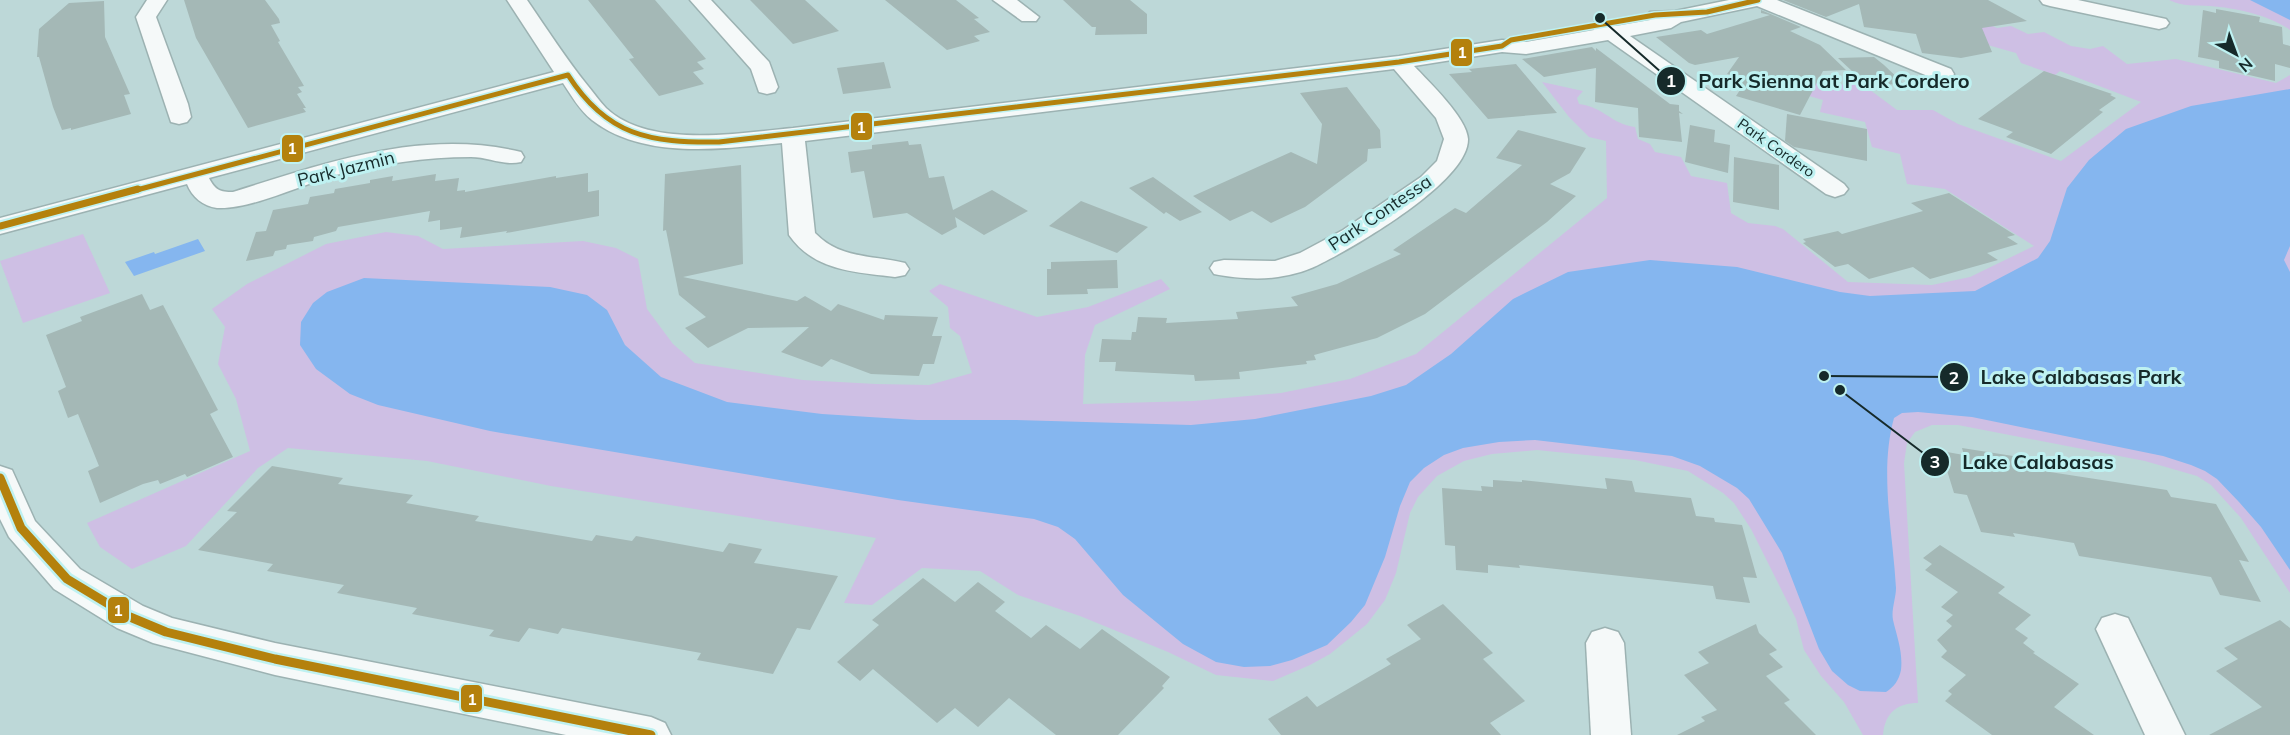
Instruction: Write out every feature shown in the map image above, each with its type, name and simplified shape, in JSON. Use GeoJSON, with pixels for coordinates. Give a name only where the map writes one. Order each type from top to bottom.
{"type":"FeatureCollection","features":[{"type":"Feature","properties":{"kind":"street"},"geometry":{"type":"LineString","coordinates":[[157,0],[146,17],[150,38],[177,101],[179,117]]}},
{"type":"Feature","properties":{"kind":"street"},"geometry":{"type":"LineString","coordinates":[[517,0],[568,75],[598,114],[615,125],[642,135],[671,140],[721,141],[792,135],[1399,62],[1502,46],[1526,48],[1606,29],[1664,24],[1675,17],[1758,0],[1943,74]]}},
{"type":"Feature","properties":{"kind":"street"},"geometry":{"type":"LineString","coordinates":[[700,0],[761,67],[767,87]]}},
{"type":"Feature","properties":{"kind":"street"},"geometry":{"type":"LineString","coordinates":[[1003,0],[1029,17]]}},
{"type":"Feature","properties":{"kind":"street"},"geometry":{"type":"LineString","coordinates":[[2050,0],[2159,23]]}},
{"type":"Feature","properties":{"kind":"street","name":"Park Cordero"},"geometry":{"type":"LineString","coordinates":[[1606,29],[1835,189]]}},
{"type":"Feature","properties":{"kind":"street","name":"Park Contessa"},"geometry":{"type":"LineString","coordinates":[[1224,268],[1277,269],[1310,259],[1362,230],[1430,182],[1449,163],[1456,139],[1448,117],[1399,62]]}},
{"type":"Feature","properties":{"kind":"street"},"geometry":{"type":"LineString","coordinates":[[0,226],[568,75]]}},
{"type":"Feature","properties":{"kind":"street"},"geometry":{"type":"LineString","coordinates":[[792,135],[802,235],[816,250],[842,262],[895,269]]}},
{"type":"Feature","properties":{"kind":"street","name":"Park Jazmin"},"geometry":{"type":"LineString","coordinates":[[195,175],[203,192],[216,200],[235,200],[331,169],[422,151],[475,150],[512,157]]}},
{"type":"Feature","properties":{"kind":"street"},"geometry":{"type":"LineString","coordinates":[[0,478],[21,528],[68,579],[130,617],[166,632],[275,659],[651,735]]}},
{"type":"Feature","properties":{"kind":"street"},"geometry":{"type":"LineString","coordinates":[[2115,629],[2165,735]]}},
{"type":"Feature","properties":{"kind":"street"},"geometry":{"type":"LineString","coordinates":[[1605,644],[1611,735]]}},
{"type":"Feature","properties":{"kind":"shaded area"},"geometry":{"type":"Polygon","coordinates":[[[2169,0],[2290,0],[2290,30],[2252,13],[2220,7],[2184,5],[2169,0]]]}},
{"type":"Feature","properties":{"kind":"shaded area"},"geometry":{"type":"Polygon","coordinates":[[[1978,19],[1997,28],[2011,26],[2028,34],[2044,32],[2071,46],[2090,49],[2103,46],[2127,64],[2176,59],[2276,83],[2290,75],[2290,593],[2241,518],[2211,485],[2197,476],[2145,461],[1958,425],[1932,425],[1915,432],[1907,443],[1904,463],[1918,703],[1904,705],[1893,711],[1886,721],[1883,735],[1863,735],[1844,702],[1821,676],[1804,650],[1796,619],[1751,529],[1734,503],[1723,493],[1688,471],[1635,460],[1537,450],[1492,454],[1464,461],[1437,476],[1418,497],[1410,513],[1396,573],[1385,600],[1367,624],[1330,654],[1273,681],[1216,675],[1168,652],[1080,616],[1018,595],[980,571],[922,568],[872,605],[844,603],[876,538],[551,486],[427,461],[288,448],[258,468],[186,546],[132,569],[100,547],[87,523],[250,451],[236,399],[218,364],[225,327],[212,309],[247,284],[326,244],[386,232],[418,236],[443,249],[583,241],[616,248],[638,259],[647,309],[673,344],[695,363],[803,380],[929,385],[972,373],[960,336],[950,328],[948,307],[929,291],[940,284],[1037,317],[1088,307],[1161,279],[1170,289],[1095,325],[1085,355],[1083,404],[1194,401],[1281,393],[1350,379],[1416,354],[1607,198],[1606,141],[1589,137],[1569,117],[1542,82],[1583,91],[1577,98],[1579,104],[1595,108],[1620,123],[1635,127],[1638,139],[1650,144],[1655,152],[1681,157],[1691,176],[1727,183],[1731,213],[1748,223],[1783,229],[1848,282],[1932,285],[1970,277],[2034,246],[1945,189],[1907,184],[1900,154],[1872,147],[1865,122],[1820,112],[1823,100],[1792,91],[1817,74],[1837,85],[1862,84],[1897,110],[1933,110],[1958,124],[2061,161],[2141,102],[2060,71],[2055,75],[2021,63],[2016,53],[1977,42],[1978,19]]]}},
{"type":"Feature","properties":{"kind":"shaded area"},"geometry":{"type":"Polygon","coordinates":[[[83,234],[110,293],[23,323],[0,261],[83,234]]]}},
{"type":"Feature","properties":{"kind":"water"},"geometry":{"type":"Polygon","coordinates":[[[2250,0],[2290,0],[2290,20],[2250,0]]]}},
{"type":"Feature","properties":{"kind":"water"},"geometry":{"type":"Polygon","coordinates":[[[2290,89],[2290,246],[2284,260],[2290,272],[2290,570],[2261,527],[2239,502],[2217,479],[2191,465],[2163,456],[1972,417],[1918,412],[1902,413],[1894,418],[1887,481],[1896,588],[1893,616],[1901,670],[1894,685],[1886,692],[1860,691],[1848,685],[1832,671],[1819,649],[1782,553],[1749,499],[1737,488],[1700,466],[1672,456],[1535,440],[1499,442],[1463,448],[1444,455],[1424,468],[1410,482],[1400,506],[1385,557],[1365,605],[1351,622],[1327,645],[1292,660],[1270,666],[1244,667],[1216,662],[1183,644],[1123,595],[1075,539],[1058,527],[1034,519],[898,500],[490,431],[378,405],[350,394],[316,369],[300,345],[301,322],[313,303],[327,292],[364,278],[550,287],[587,295],[607,310],[625,345],[661,377],[727,402],[822,414],[917,420],[1191,425],[1255,419],[1371,396],[1406,385],[1451,354],[1513,299],[1568,272],[1650,260],[1737,267],[1840,292],[1870,296],[1975,291],[2038,258],[2050,241],[2067,188],[2089,160],[2126,129],[2191,106],[2290,89]]]}},
{"type":"Feature","properties":{"kind":"water"},"geometry":{"type":"Polygon","coordinates":[[[198,239],[205,251],[134,276],[125,262],[154,252],[155,254],[198,239]]]}},
{"type":"Feature","properties":{"kind":"building"},"geometry":{"type":"Polygon","coordinates":[[[184,0],[265,0],[279,19],[280,23],[271,25],[280,41],[278,42],[304,86],[298,87],[302,92],[297,94],[306,112],[248,128],[196,38],[184,0]]]}},
{"type":"Feature","properties":{"kind":"building"},"geometry":{"type":"Polygon","coordinates":[[[588,0],[655,0],[706,59],[697,62],[704,69],[693,72],[704,84],[659,96],[629,59],[634,58],[588,0]]]}},
{"type":"Feature","properties":{"kind":"building"},"geometry":{"type":"Polygon","coordinates":[[[750,0],[805,0],[839,31],[793,44],[750,0]]]}},
{"type":"Feature","properties":{"kind":"building"},"geometry":{"type":"Polygon","coordinates":[[[885,0],[956,0],[979,18],[974,19],[990,32],[974,36],[980,41],[947,50],[885,0]]]}},
{"type":"Feature","properties":{"kind":"building"},"geometry":{"type":"Polygon","coordinates":[[[1063,0],[1130,0],[1147,14],[1147,34],[1095,35],[1096,27],[1092,27],[1063,0]]]}},
{"type":"Feature","properties":{"kind":"building"},"geometry":{"type":"Polygon","coordinates":[[[1783,0],[1988,0],[2027,21],[1982,28],[1992,52],[1961,58],[1922,53],[1916,34],[1864,27],[1859,4],[1826,17],[1783,0]]]}},
{"type":"Feature","properties":{"kind":"building"},"geometry":{"type":"Polygon","coordinates":[[[104,1],[105,37],[130,94],[124,95],[131,114],[71,130],[71,128],[62,130],[39,57],[37,57],[39,29],[69,3],[104,1]]]}},
{"type":"Feature","properties":{"kind":"building"},"geometry":{"type":"Polygon","coordinates":[[[2216,9],[2260,17],[2259,22],[2282,27],[2283,44],[2290,46],[2290,68],[2275,64],[2275,81],[2219,68],[2219,61],[2198,57],[2203,10],[2216,13],[2216,9]]]}},
{"type":"Feature","properties":{"kind":"building"},"geometry":{"type":"Polygon","coordinates":[[[1761,10],[1801,27],[1790,31],[1820,45],[1846,70],[1823,71],[1800,115],[1736,96],[1742,87],[1735,85],[1740,77],[1727,74],[1739,57],[1695,65],[1689,63],[1656,37],[1701,30],[1707,34],[1770,15],[1761,13],[1761,10]]]}},
{"type":"Feature","properties":{"kind":"building"},"geometry":{"type":"Polygon","coordinates":[[[1592,47],[1670,104],[1679,105],[1679,111],[1683,114],[1679,113],[1682,142],[1639,137],[1638,108],[1595,102],[1596,68],[1544,77],[1522,59],[1592,47]]]}},
{"type":"Feature","properties":{"kind":"building"},"geometry":{"type":"Polygon","coordinates":[[[1874,57],[1904,84],[1867,85],[1838,58],[1874,57]]]}},
{"type":"Feature","properties":{"kind":"building"},"geometry":{"type":"Polygon","coordinates":[[[884,62],[891,88],[843,94],[837,68],[884,62]]]}},
{"type":"Feature","properties":{"kind":"building"},"geometry":{"type":"Polygon","coordinates":[[[1516,64],[1557,113],[1488,119],[1449,74],[1472,72],[1469,69],[1516,64]]]}},
{"type":"Feature","properties":{"kind":"building"},"geometry":{"type":"Polygon","coordinates":[[[2044,71],[2112,94],[2110,95],[2116,98],[2099,110],[2103,112],[2051,154],[2006,137],[2013,132],[1978,119],[2044,71]]]}},
{"type":"Feature","properties":{"kind":"building"},"geometry":{"type":"Polygon","coordinates":[[[1347,87],[1380,130],[1381,148],[1368,149],[1367,161],[1305,207],[1271,223],[1252,211],[1230,221],[1193,196],[1291,152],[1317,164],[1322,124],[1300,93],[1347,87]]]}},
{"type":"Feature","properties":{"kind":"building"},"geometry":{"type":"Polygon","coordinates":[[[1787,114],[1867,129],[1867,161],[1794,147],[1785,141],[1787,114]]]}},
{"type":"Feature","properties":{"kind":"building"},"geometry":{"type":"Polygon","coordinates":[[[1690,125],[1715,130],[1714,142],[1730,145],[1728,173],[1685,162],[1690,125]]]}},
{"type":"Feature","properties":{"kind":"building"},"geometry":{"type":"Polygon","coordinates":[[[1518,130],[1586,148],[1570,173],[1550,184],[1576,196],[1547,222],[1425,314],[1377,338],[1314,355],[1316,360],[1306,361],[1307,364],[1239,372],[1240,379],[1195,381],[1194,375],[1115,371],[1116,362],[1099,362],[1102,339],[1131,340],[1132,332],[1136,332],[1138,317],[1167,318],[1166,323],[1238,319],[1236,312],[1298,306],[1291,297],[1337,284],[1401,254],[1393,250],[1455,208],[1466,213],[1522,165],[1496,158],[1518,130]]]}},
{"type":"Feature","properties":{"kind":"building"},"geometry":{"type":"Polygon","coordinates":[[[908,141],[909,145],[921,144],[929,178],[944,176],[953,210],[992,190],[1028,211],[984,235],[955,217],[957,227],[942,235],[907,213],[873,218],[864,171],[851,173],[848,152],[872,149],[872,145],[908,141]]]}},
{"type":"Feature","properties":{"kind":"building"},"geometry":{"type":"Polygon","coordinates":[[[1734,157],[1779,165],[1779,210],[1733,202],[1734,157]]]}},
{"type":"Feature","properties":{"kind":"building"},"geometry":{"type":"Polygon","coordinates":[[[741,165],[743,264],[683,277],[797,301],[805,296],[831,311],[838,304],[884,320],[885,315],[938,317],[932,336],[942,336],[934,364],[923,364],[919,376],[871,374],[831,359],[822,367],[781,352],[809,327],[748,328],[708,348],[685,328],[706,317],[679,295],[666,230],[663,231],[665,174],[741,165]]]}},
{"type":"Feature","properties":{"kind":"building"},"geometry":{"type":"Polygon","coordinates":[[[588,173],[588,192],[599,190],[599,216],[506,233],[507,231],[460,238],[462,227],[440,230],[440,220],[428,222],[430,211],[338,227],[336,231],[314,237],[313,241],[287,245],[286,249],[275,251],[273,256],[246,261],[256,232],[266,231],[273,210],[308,204],[310,197],[334,193],[335,189],[370,183],[370,180],[393,176],[392,181],[436,174],[435,181],[459,178],[457,191],[465,190],[465,192],[556,176],[556,178],[588,173]]]}},
{"type":"Feature","properties":{"kind":"building"},"geometry":{"type":"Polygon","coordinates":[[[1153,177],[1202,212],[1180,221],[1166,212],[1164,214],[1129,188],[1153,177]]]}},
{"type":"Feature","properties":{"kind":"building"},"geometry":{"type":"Polygon","coordinates":[[[1949,193],[2015,235],[2007,237],[2018,244],[1987,253],[1998,260],[1930,279],[1913,267],[1869,279],[1848,264],[1835,267],[1803,243],[1806,242],[1803,239],[1838,231],[1842,234],[1923,211],[1911,203],[1949,193]]]}},
{"type":"Feature","properties":{"kind":"building"},"geometry":{"type":"Polygon","coordinates":[[[1081,201],[1148,227],[1117,253],[1049,226],[1081,201]]]}},
{"type":"Feature","properties":{"kind":"building"},"geometry":{"type":"Polygon","coordinates":[[[1117,260],[1118,288],[1087,289],[1088,294],[1047,295],[1047,269],[1051,269],[1051,262],[1117,260]]]}},
{"type":"Feature","properties":{"kind":"building"},"geometry":{"type":"Polygon","coordinates":[[[142,294],[150,310],[163,305],[218,410],[210,414],[233,457],[187,477],[185,474],[160,484],[158,480],[143,484],[100,503],[88,471],[99,466],[78,414],[68,418],[58,391],[66,387],[46,335],[82,321],[80,317],[142,294]]]}},
{"type":"Feature","properties":{"kind":"building"},"geometry":{"type":"Polygon","coordinates":[[[1962,448],[2013,456],[2016,464],[2029,466],[2031,469],[2167,490],[2171,497],[2216,504],[2249,562],[2239,560],[2261,602],[2220,595],[2211,577],[2079,556],[2074,543],[2013,533],[2015,537],[1981,532],[1967,495],[1954,493],[1941,451],[1964,455],[1962,448]]]}},
{"type":"Feature","properties":{"kind":"building"},"geometry":{"type":"Polygon","coordinates":[[[272,466],[343,478],[338,484],[413,495],[406,503],[479,516],[475,521],[592,541],[596,535],[632,541],[636,536],[723,552],[729,543],[762,549],[754,563],[838,576],[810,630],[797,628],[773,674],[697,660],[701,653],[562,628],[558,634],[529,628],[519,642],[489,636],[494,630],[412,614],[417,608],[337,593],[344,585],[267,571],[273,564],[198,550],[237,512],[227,511],[272,466]]]}},
{"type":"Feature","properties":{"kind":"building"},"geometry":{"type":"Polygon","coordinates":[[[1605,478],[1632,481],[1635,492],[1691,498],[1696,516],[1714,518],[1715,522],[1742,525],[1757,578],[1743,577],[1750,603],[1716,599],[1713,586],[1519,565],[1520,568],[1488,565],[1488,573],[1456,570],[1455,546],[1445,545],[1442,488],[1482,491],[1481,486],[1493,487],[1493,480],[1522,482],[1522,480],[1607,489],[1605,478]]]}},
{"type":"Feature","properties":{"kind":"building"},"geometry":{"type":"Polygon","coordinates":[[[1940,545],[2005,587],[1998,593],[2031,615],[2015,629],[2028,638],[2023,643],[2035,652],[2033,653],[2079,684],[2054,707],[2094,735],[1992,735],[1945,701],[1952,694],[1948,691],[1966,675],[1941,657],[1947,651],[1937,640],[1952,626],[1946,621],[1953,615],[1941,607],[1958,592],[1925,570],[1932,564],[1923,558],[1940,545]]]}},
{"type":"Feature","properties":{"kind":"building"},"geometry":{"type":"Polygon","coordinates":[[[923,578],[955,602],[978,582],[1005,602],[995,611],[1031,638],[1046,625],[1080,649],[1102,629],[1170,677],[1162,686],[1164,688],[1118,735],[1056,735],[1009,698],[978,727],[955,708],[937,723],[873,669],[860,681],[837,662],[879,625],[872,620],[923,578]]]}},
{"type":"Feature","properties":{"kind":"building"},"geometry":{"type":"Polygon","coordinates":[[[1443,604],[1493,653],[1483,659],[1525,701],[1490,723],[1501,735],[1281,735],[1268,719],[1307,696],[1317,707],[1391,664],[1386,659],[1421,639],[1407,625],[1443,604]]]}},
{"type":"Feature","properties":{"kind":"building"},"geometry":{"type":"Polygon","coordinates":[[[2280,620],[2290,628],[2290,735],[2209,735],[2262,707],[2216,671],[2238,659],[2224,648],[2280,620]]]}},
{"type":"Feature","properties":{"kind":"building"},"geometry":{"type":"Polygon","coordinates":[[[1756,624],[1759,633],[1777,650],[1769,654],[1783,667],[1766,676],[1790,700],[1784,703],[1816,735],[1677,735],[1705,721],[1701,717],[1717,710],[1684,675],[1709,663],[1698,652],[1756,624]]]}},
{"type":"Feature","properties":{"kind":"transit line","name":"1"},"geometry":{"type":"LineString","coordinates":[[0,226],[568,75],[590,106],[621,128],[668,141],[719,142],[1399,62],[1502,46],[1511,40],[1655,15],[1707,12],[1758,0]]}},
{"type":"Feature","properties":{"kind":"transit line","name":"1"},"geometry":{"type":"LineString","coordinates":[[0,478],[21,528],[67,579],[130,617],[166,632],[275,659],[651,735]]}},
{"type":"Feature","properties":{"kind":"place","name":"Park Sienna at Park Cordero"},"geometry":{"type":"Point","coordinates":[1600,18]}},
{"type":"Feature","properties":{"kind":"place","name":"Lake Calabasas Park"},"geometry":{"type":"Point","coordinates":[1824,376]}},
{"type":"Feature","properties":{"kind":"place","name":"Lake Calabasas"},"geometry":{"type":"Point","coordinates":[1840,390]}}]}
